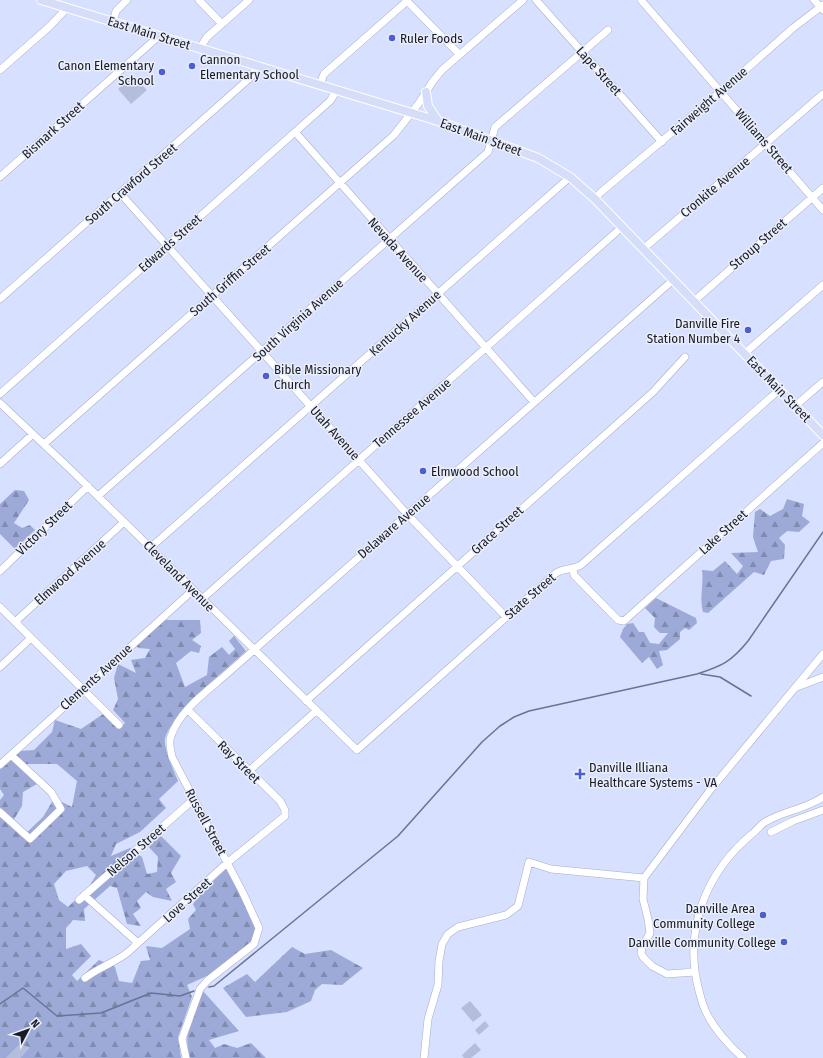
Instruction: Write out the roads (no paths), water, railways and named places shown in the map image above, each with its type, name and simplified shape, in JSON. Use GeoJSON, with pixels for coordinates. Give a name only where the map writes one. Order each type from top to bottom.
{"type":"FeatureCollection","features":[{"type":"Feature","properties":{"kind":"main road","name":"East Main Street"},"geometry":{"type":"LineString","coordinates":[[41,0],[438,121],[538,158],[570,177],[595,199],[823,435]]}},
{"type":"Feature","properties":{"kind":"main road"},"geometry":{"type":"LineString","coordinates":[[426,92],[428,106],[438,121]]}},
{"type":"Feature","properties":{"kind":"street"},"geometry":{"type":"LineString","coordinates":[[113,22],[116,11],[127,0]]}},
{"type":"Feature","properties":{"kind":"street"},"geometry":{"type":"LineString","coordinates":[[199,0],[222,24]]}},
{"type":"Feature","properties":{"kind":"street"},"geometry":{"type":"LineString","coordinates":[[200,48],[207,37],[249,0]]}},
{"type":"Feature","properties":{"kind":"street"},"geometry":{"type":"LineString","coordinates":[[320,84],[324,74],[406,0],[459,54]]}},
{"type":"Feature","properties":{"kind":"street","name":"South Griffin Street"},"geometry":{"type":"LineString","coordinates":[[44,444],[394,135],[442,70],[522,0]]}},
{"type":"Feature","properties":{"kind":"street","name":"Lape Street"},"geometry":{"type":"LineString","coordinates":[[536,0],[662,142]]}},
{"type":"Feature","properties":{"kind":"street","name":"Williams Street"},"geometry":{"type":"LineString","coordinates":[[641,0],[823,210]]}},
{"type":"Feature","properties":{"kind":"street"},"geometry":{"type":"LineString","coordinates":[[814,0],[822,7]]}},
{"type":"Feature","properties":{"kind":"street","name":"Fairweight Avenue"},"geometry":{"type":"LineString","coordinates":[[595,199],[600,193],[662,142],[793,28],[822,7]]}},
{"type":"Feature","properties":{"kind":"street"},"geometry":{"type":"LineString","coordinates":[[0,70],[50,26],[67,8]]}},
{"type":"Feature","properties":{"kind":"street","name":"South Virginia Avenue"},"geometry":{"type":"LineString","coordinates":[[98,496],[488,152],[495,127],[608,30]]}},
{"type":"Feature","properties":{"kind":"street","name":"Bismark Street"},"geometry":{"type":"LineString","coordinates":[[0,177],[159,36]]}},
{"type":"Feature","properties":{"kind":"street","name":"South Crawford Street"},"geometry":{"type":"LineString","coordinates":[[0,299],[251,77],[257,65]]}},
{"type":"Feature","properties":{"kind":"street","name":"Edwards Street"},"geometry":{"type":"LineString","coordinates":[[0,394],[330,101],[337,90]]}},
{"type":"Feature","properties":{"kind":"street","name":"Cronkite Avenue"},"geometry":{"type":"LineString","coordinates":[[643,248],[823,94]]}},
{"type":"Feature","properties":{"kind":"street","name":"Nevada Avenue"},"geometry":{"type":"LineString","coordinates":[[295,132],[339,184],[534,402]]}},
{"type":"Feature","properties":{"kind":"street","name":"Kentucky Avenue"},"geometry":{"type":"LineString","coordinates":[[150,548],[570,177]]}},
{"type":"Feature","properties":{"kind":"street","name":"Stroup Street"},"geometry":{"type":"LineString","coordinates":[[694,301],[823,188]]}},
{"type":"Feature","properties":{"kind":"street","name":"Utah Avenue"},"geometry":{"type":"LineString","coordinates":[[120,193],[407,514],[506,617]]}},
{"type":"Feature","properties":{"kind":"street","name":"Tennessee Avenue"},"geometry":{"type":"LineString","coordinates":[[202,599],[622,227]]}},
{"type":"Feature","properties":{"kind":"street","name":"Delaware Avenue"},"geometry":{"type":"LineString","coordinates":[[188,710],[407,514],[673,280]]}},
{"type":"Feature","properties":{"kind":"street"},"geometry":{"type":"LineString","coordinates":[[745,353],[823,285]]}},
{"type":"Feature","properties":{"kind":"street","name":"Grace Street"},"geometry":{"type":"LineString","coordinates":[[306,700],[653,392],[685,357]]}},
{"type":"Feature","properties":{"kind":"street"},"geometry":{"type":"LineString","coordinates":[[795,406],[823,382]]}},
{"type":"Feature","properties":{"kind":"street","name":"State Street"},"geometry":{"type":"LineString","coordinates":[[356,750],[556,573],[563,568],[573,569],[580,565],[779,390]]}},
{"type":"Feature","properties":{"kind":"street","name":"Cleveland Avenue"},"geometry":{"type":"LineString","coordinates":[[0,403],[88,486],[356,750]]}},
{"type":"Feature","properties":{"kind":"street"},"geometry":{"type":"LineString","coordinates":[[0,464],[33,434]]}},
{"type":"Feature","properties":{"kind":"street","name":"Lake Street"},"geometry":{"type":"LineString","coordinates":[[573,569],[574,575],[618,620],[624,621],[823,442]]}},
{"type":"Feature","properties":{"kind":"street","name":"Victory Street"},"geometry":{"type":"LineString","coordinates":[[0,570],[88,486]]}},
{"type":"Feature","properties":{"kind":"street","name":"Elmwood Avenue"},"geometry":{"type":"LineString","coordinates":[[15,622],[124,522]]}},
{"type":"Feature","properties":{"kind":"street","name":"Clements Avenue"},"geometry":{"type":"LineString","coordinates":[[0,765],[193,590]]}},
{"type":"Feature","properties":{"kind":"street"},"geometry":{"type":"LineString","coordinates":[[0,607],[119,725]]}},
{"type":"Feature","properties":{"kind":"street"},"geometry":{"type":"LineString","coordinates":[[0,667],[31,638]]}},
{"type":"Feature","properties":{"kind":"street"},"geometry":{"type":"LineString","coordinates":[[695,972],[667,974],[652,966],[643,957],[641,953],[642,948],[650,933],[643,899],[644,878],[711,789],[823,654]]}},
{"type":"Feature","properties":{"kind":"street"},"geometry":{"type":"LineString","coordinates":[[794,689],[810,681],[823,677]]}},
{"type":"Feature","properties":{"kind":"street","name":"Ray Street"},"geometry":{"type":"LineString","coordinates":[[188,710],[280,801],[285,810],[285,816]]}},
{"type":"Feature","properties":{"kind":"street","name":"Russell Street"},"geometry":{"type":"LineString","coordinates":[[186,1058],[182,1038],[195,998],[200,989],[208,980],[254,944],[258,936],[259,928],[172,757],[169,745],[170,737],[188,710]]}},
{"type":"Feature","properties":{"kind":"street"},"geometry":{"type":"LineString","coordinates":[[248,771],[316,711]]}},
{"type":"Feature","properties":{"kind":"street"},"geometry":{"type":"LineString","coordinates":[[0,812],[30,839],[61,809],[50,792],[11,755]]}},
{"type":"Feature","properties":{"kind":"street"},"geometry":{"type":"LineString","coordinates":[[743,1058],[729,1045],[707,1014],[695,972],[694,932],[706,891],[723,863],[735,849],[765,823],[792,810],[816,802],[823,797]]}},
{"type":"Feature","properties":{"kind":"street","name":"Nelson Street"},"geometry":{"type":"LineString","coordinates":[[138,943],[82,898],[194,799]]}},
{"type":"Feature","properties":{"kind":"street"},"geometry":{"type":"LineString","coordinates":[[771,832],[793,821],[823,810]]}},
{"type":"Feature","properties":{"kind":"street","name":"Love Street"},"geometry":{"type":"LineString","coordinates":[[85,978],[102,966],[114,962],[138,943],[227,863],[285,816]]}},
{"type":"Feature","properties":{"kind":"street"},"geometry":{"type":"LineString","coordinates":[[424,1058],[428,1019],[438,985],[439,961],[442,944],[448,934],[458,927],[506,916],[513,911],[518,906],[529,862],[551,869],[644,878]]}},
{"type":"Feature","properties":{"kind":"waterway"},"geometry":{"type":"LineString","coordinates":[[209,987],[214,986],[398,836],[482,742],[500,726],[514,717],[529,711],[697,674],[720,666],[731,659],[748,641],[823,532]]}},
{"type":"Feature","properties":{"kind":"waterway"},"geometry":{"type":"LineString","coordinates":[[701,674],[720,677],[751,696]]}},
{"type":"Feature","properties":{"kind":"waterway"},"geometry":{"type":"LineString","coordinates":[[0,1004],[23,988],[57,1016],[101,1013],[151,993],[180,996],[194,991]]}},
{"type":"Feature","properties":{"kind":"place","name":"Ruler Foods"},"geometry":{"type":"Point","coordinates":[392,38]}},
{"type":"Feature","properties":{"kind":"place","name":"Cannon Elementary School"},"geometry":{"type":"Point","coordinates":[192,66]}},
{"type":"Feature","properties":{"kind":"place","name":"Canon Elementary School"},"geometry":{"type":"Point","coordinates":[162,72]}},
{"type":"Feature","properties":{"kind":"place","name":"Danville Fire Station Number 4"},"geometry":{"type":"Point","coordinates":[748,330]}},
{"type":"Feature","properties":{"kind":"place","name":"Bible Missionary Church"},"geometry":{"type":"Point","coordinates":[266,376]}},
{"type":"Feature","properties":{"kind":"place","name":"Elmwood School"},"geometry":{"type":"Point","coordinates":[423,471]}},
{"type":"Feature","properties":{"kind":"place","name":"Danville Illiana Healthcare Systems - VA"},"geometry":{"type":"Point","coordinates":[580,774]}},
{"type":"Feature","properties":{"kind":"place","name":"Danville Area Community College"},"geometry":{"type":"Point","coordinates":[763,915]}},
{"type":"Feature","properties":{"kind":"place","name":"Danville Community College"},"geometry":{"type":"Point","coordinates":[784,942]}}]}
